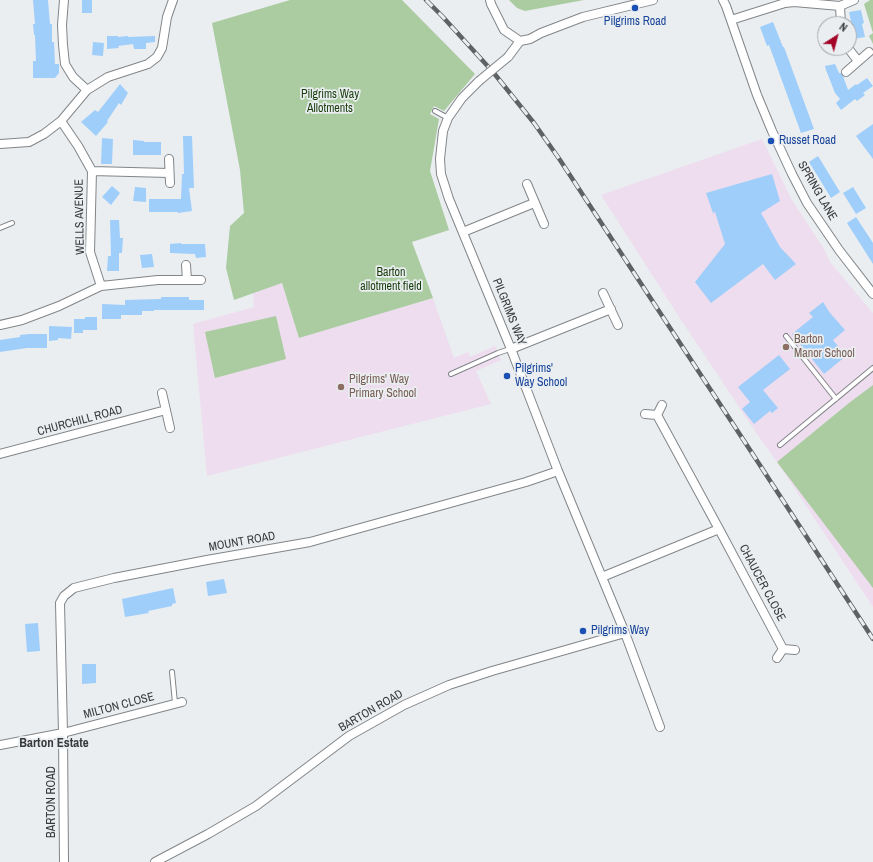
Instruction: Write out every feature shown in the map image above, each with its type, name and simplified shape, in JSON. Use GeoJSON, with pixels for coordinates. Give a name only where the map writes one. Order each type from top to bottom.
{"type":"FeatureCollection","features":[{"type":"Feature","properties":{"kind":"street"},"geometry":{"type":"LineString","coordinates":[[64,0],[62,25],[65,64],[73,78],[87,90]]}},
{"type":"Feature","properties":{"kind":"street"},"geometry":{"type":"LineString","coordinates":[[0,144],[29,142],[44,134],[61,121],[87,90],[108,77],[148,64],[157,57],[162,48],[167,17],[173,0]]}},
{"type":"Feature","properties":{"kind":"street"},"geometry":{"type":"LineString","coordinates":[[490,0],[504,30],[520,42],[583,17],[638,7],[654,0]]}},
{"type":"Feature","properties":{"kind":"street","name":"SPRING LANE"},"geometry":{"type":"LineString","coordinates":[[723,0],[757,95],[792,174],[807,203],[838,250],[873,294]]}},
{"type":"Feature","properties":{"kind":"street"},"geometry":{"type":"LineString","coordinates":[[731,20],[785,2],[840,6],[854,0]]}},
{"type":"Feature","properties":{"kind":"street"},"geometry":{"type":"LineString","coordinates":[[840,6],[841,16]]}},
{"type":"Feature","properties":{"kind":"street","name":"PILGRIMS WAY"},"geometry":{"type":"LineString","coordinates":[[520,42],[508,57],[462,98],[448,118],[443,131],[440,159],[441,174],[449,199],[511,349],[558,471],[625,633],[660,727]]}},
{"type":"Feature","properties":{"kind":"street"},"geometry":{"type":"LineString","coordinates":[[846,72],[869,52]]}},
{"type":"Feature","properties":{"kind":"street"},"geometry":{"type":"LineString","coordinates":[[854,56],[858,61]]}},
{"type":"Feature","properties":{"kind":"street","name":"WELLS AVENUE"},"geometry":{"type":"LineString","coordinates":[[61,121],[78,146],[92,171],[90,252],[101,286]]}},
{"type":"Feature","properties":{"kind":"street"},"geometry":{"type":"LineString","coordinates":[[169,159],[170,183]]}},
{"type":"Feature","properties":{"kind":"street","name":"WELLS AVENUE"},"geometry":{"type":"LineString","coordinates":[[92,171],[169,174]]}},
{"type":"Feature","properties":{"kind":"street"},"geometry":{"type":"LineString","coordinates":[[527,184],[544,224]]}},
{"type":"Feature","properties":{"kind":"street"},"geometry":{"type":"LineString","coordinates":[[463,232],[534,203]]}},
{"type":"Feature","properties":{"kind":"street"},"geometry":{"type":"LineString","coordinates":[[186,265],[187,280]]}},
{"type":"Feature","properties":{"kind":"street"},"geometry":{"type":"LineString","coordinates":[[0,325],[28,318],[59,306],[101,286],[158,280],[201,280]]}},
{"type":"Feature","properties":{"kind":"street"},"geometry":{"type":"LineString","coordinates":[[604,293],[618,325]]}},
{"type":"Feature","properties":{"kind":"street"},"geometry":{"type":"LineString","coordinates":[[511,349],[611,309]]}},
{"type":"Feature","properties":{"kind":"street"},"geometry":{"type":"LineString","coordinates":[[162,393],[170,428]]}},
{"type":"Feature","properties":{"kind":"street"},"geometry":{"type":"LineString","coordinates":[[645,414],[657,415],[662,405]]}},
{"type":"Feature","properties":{"kind":"street","name":"CHURCHILL ROAD"},"geometry":{"type":"LineString","coordinates":[[0,454],[166,410]]}},
{"type":"Feature","properties":{"kind":"street","name":"CHAUCER CLOSE"},"geometry":{"type":"LineString","coordinates":[[657,415],[783,649]]}},
{"type":"Feature","properties":{"kind":"street","name":"MOUNT ROAD"},"geometry":{"type":"LineString","coordinates":[[63,734],[60,603],[64,596],[74,588],[114,578],[310,542],[526,482],[558,471]]}},
{"type":"Feature","properties":{"kind":"street"},"geometry":{"type":"LineString","coordinates":[[602,577],[719,529]]}},
{"type":"Feature","properties":{"kind":"street","name":"BARTON ROAD"},"geometry":{"type":"LineString","coordinates":[[154,862],[208,834],[256,806],[349,736],[404,704],[449,685],[625,633]]}},
{"type":"Feature","properties":{"kind":"street"},"geometry":{"type":"LineString","coordinates":[[777,658],[783,649],[796,650]]}},
{"type":"Feature","properties":{"kind":"street","name":"MILTON CLOSE"},"geometry":{"type":"LineString","coordinates":[[63,734],[178,702]]}},
{"type":"Feature","properties":{"kind":"street"},"geometry":{"type":"LineString","coordinates":[[0,745],[63,734]]}},
{"type":"Feature","properties":{"kind":"street","name":"BARTON ROAD"},"geometry":{"type":"LineString","coordinates":[[63,734],[64,862]]}},
{"type":"Feature","properties":{"kind":"lane"},"geometry":{"type":"LineString","coordinates":[[435,111],[448,118]]}},
{"type":"Feature","properties":{"kind":"lane"},"geometry":{"type":"LineString","coordinates":[[0,228],[12,223]]}},
{"type":"Feature","properties":{"kind":"lane"},"geometry":{"type":"LineString","coordinates":[[786,336],[836,399]]}},
{"type":"Feature","properties":{"kind":"lane"},"geometry":{"type":"LineString","coordinates":[[451,374],[498,353],[511,349]]}},
{"type":"Feature","properties":{"kind":"lane"},"geometry":{"type":"LineString","coordinates":[[780,445],[873,368]]}},
{"type":"Feature","properties":{"kind":"lane"},"geometry":{"type":"LineString","coordinates":[[172,672],[178,702]]}},
{"type":"Feature","properties":{"kind":"shaded area","name":"Barton Manor School"},"geometry":{"type":"Polygon","coordinates":[[[762,139],[792,200],[824,249],[830,262],[873,313],[873,607],[681,320],[601,195],[762,139]]]}},
{"type":"Feature","properties":{"kind":"shaded area","name":"Pilgrims' Way Primary School"},"geometry":{"type":"Polygon","coordinates":[[[282,283],[299,338],[433,298],[454,358],[468,352],[470,357],[495,346],[501,360],[476,371],[491,404],[207,476],[193,324],[254,307],[253,293],[282,283]]]}},
{"type":"Feature","properties":{"kind":"green space","name":"Pilgrims Way Allotments"},"geometry":{"type":"Polygon","coordinates":[[[290,0],[402,0],[475,74],[444,111],[434,106],[430,114],[439,119],[430,171],[449,230],[412,242],[433,298],[299,338],[282,283],[234,300],[226,268],[230,226],[244,213],[240,170],[212,23],[290,0]]]}},
{"type":"Feature","properties":{"kind":"green space"},"geometry":{"type":"Polygon","coordinates":[[[509,0],[584,0],[525,11],[517,8],[509,0]]]}},
{"type":"Feature","properties":{"kind":"green space"},"geometry":{"type":"Polygon","coordinates":[[[870,0],[873,0],[873,33],[864,4],[870,0]]]}},
{"type":"Feature","properties":{"kind":"green space"},"geometry":{"type":"Polygon","coordinates":[[[873,33],[873,44],[869,36],[873,33]]]}},
{"type":"Feature","properties":{"kind":"green space"},"geometry":{"type":"Polygon","coordinates":[[[276,316],[286,359],[215,378],[205,332],[276,316]]]}},
{"type":"Feature","properties":{"kind":"green space"},"geometry":{"type":"Polygon","coordinates":[[[873,385],[873,588],[777,462],[873,385]]]}},
{"type":"Feature","properties":{"kind":"building"},"geometry":{"type":"Polygon","coordinates":[[[33,0],[48,0],[50,24],[52,24],[52,42],[54,42],[55,64],[59,64],[59,73],[55,78],[33,78],[33,61],[36,61],[33,0]]]}},
{"type":"Feature","properties":{"kind":"building"},"geometry":{"type":"Polygon","coordinates":[[[82,0],[92,0],[92,13],[82,13],[82,0]]]}},
{"type":"Feature","properties":{"kind":"building"},"geometry":{"type":"Polygon","coordinates":[[[861,10],[865,37],[857,38],[857,16],[850,16],[849,12],[861,10]]]}},
{"type":"Feature","properties":{"kind":"building"},"geometry":{"type":"Polygon","coordinates":[[[773,22],[784,47],[814,129],[801,133],[769,45],[767,46],[760,27],[773,22]]]}},
{"type":"Feature","properties":{"kind":"building"},"geometry":{"type":"Polygon","coordinates":[[[107,36],[155,36],[155,42],[146,43],[146,49],[134,49],[133,44],[118,46],[119,48],[107,49],[107,36]]]}},
{"type":"Feature","properties":{"kind":"building"},"geometry":{"type":"Polygon","coordinates":[[[93,42],[104,43],[103,56],[92,55],[93,42]]]}},
{"type":"Feature","properties":{"kind":"building"},"geometry":{"type":"Polygon","coordinates":[[[835,64],[839,73],[843,76],[848,90],[867,78],[873,86],[863,93],[865,95],[857,101],[855,99],[841,110],[836,103],[840,99],[835,93],[825,66],[835,64]]]}},
{"type":"Feature","properties":{"kind":"building"},"geometry":{"type":"Polygon","coordinates":[[[120,84],[128,93],[121,105],[119,103],[107,121],[108,122],[96,136],[81,122],[95,110],[98,112],[120,84]]]}},
{"type":"Feature","properties":{"kind":"building"},"geometry":{"type":"Polygon","coordinates":[[[873,124],[873,159],[856,136],[873,124]]]}},
{"type":"Feature","properties":{"kind":"building"},"geometry":{"type":"Polygon","coordinates":[[[183,136],[192,136],[194,188],[189,188],[192,211],[178,213],[149,212],[149,199],[181,199],[182,174],[184,174],[183,136]]]}},
{"type":"Feature","properties":{"kind":"building"},"geometry":{"type":"Polygon","coordinates":[[[102,138],[113,139],[112,164],[101,164],[102,138]]]}},
{"type":"Feature","properties":{"kind":"building"},"geometry":{"type":"Polygon","coordinates":[[[133,140],[144,142],[161,142],[161,155],[133,155],[133,140]]]}},
{"type":"Feature","properties":{"kind":"building"},"geometry":{"type":"Polygon","coordinates":[[[818,156],[840,192],[831,198],[809,162],[818,156]]]}},
{"type":"Feature","properties":{"kind":"building"},"geometry":{"type":"Polygon","coordinates":[[[772,174],[780,201],[761,213],[780,247],[796,264],[775,280],[763,264],[711,303],[695,282],[725,244],[715,212],[713,213],[706,193],[772,174]]]}},
{"type":"Feature","properties":{"kind":"building"},"geometry":{"type":"Polygon","coordinates":[[[112,186],[120,193],[111,205],[102,197],[112,186]]]}},
{"type":"Feature","properties":{"kind":"building"},"geometry":{"type":"Polygon","coordinates":[[[135,187],[146,188],[146,202],[133,201],[135,187]]]}},
{"type":"Feature","properties":{"kind":"building"},"geometry":{"type":"Polygon","coordinates":[[[853,187],[866,208],[856,214],[843,193],[853,187]]]}},
{"type":"Feature","properties":{"kind":"building"},"geometry":{"type":"Polygon","coordinates":[[[856,217],[873,243],[873,264],[847,223],[856,217]]]}},
{"type":"Feature","properties":{"kind":"building"},"geometry":{"type":"Polygon","coordinates":[[[110,220],[119,220],[120,238],[123,238],[122,253],[119,253],[119,271],[107,271],[108,256],[111,256],[110,220]]]}},
{"type":"Feature","properties":{"kind":"building"},"geometry":{"type":"Polygon","coordinates":[[[170,244],[205,244],[206,257],[196,258],[195,254],[170,253],[170,244]]]}},
{"type":"Feature","properties":{"kind":"building"},"geometry":{"type":"Polygon","coordinates":[[[152,254],[154,267],[142,268],[140,255],[152,254]]]}},
{"type":"Feature","properties":{"kind":"building"},"geometry":{"type":"Polygon","coordinates":[[[161,297],[189,297],[189,300],[204,300],[204,310],[142,311],[142,315],[121,315],[121,319],[102,319],[102,304],[125,305],[125,300],[161,299],[161,297]]]}},
{"type":"Feature","properties":{"kind":"building","name":"Barton Manor School"},"geometry":{"type":"Polygon","coordinates":[[[823,302],[830,313],[845,330],[833,340],[846,356],[824,374],[792,334],[813,317],[809,313],[823,302]]]}},
{"type":"Feature","properties":{"kind":"building"},"geometry":{"type":"Polygon","coordinates":[[[85,317],[97,317],[97,330],[83,330],[83,333],[74,333],[74,319],[85,319],[85,317]]]}},
{"type":"Feature","properties":{"kind":"building"},"geometry":{"type":"Polygon","coordinates":[[[49,326],[72,327],[71,339],[58,338],[58,340],[49,341],[49,326]]]}},
{"type":"Feature","properties":{"kind":"building"},"geometry":{"type":"Polygon","coordinates":[[[29,334],[47,334],[47,348],[27,348],[0,352],[0,340],[29,334]]]}},
{"type":"Feature","properties":{"kind":"building"},"geometry":{"type":"Polygon","coordinates":[[[779,355],[790,369],[763,390],[778,408],[772,413],[770,411],[754,424],[742,409],[750,402],[738,387],[779,355]]]}},
{"type":"Feature","properties":{"kind":"building"},"geometry":{"type":"Polygon","coordinates":[[[224,579],[227,593],[208,596],[206,582],[224,579]]]}},
{"type":"Feature","properties":{"kind":"building"},"geometry":{"type":"Polygon","coordinates":[[[173,588],[176,603],[172,604],[172,606],[148,611],[149,613],[125,617],[122,599],[173,588]]]}},
{"type":"Feature","properties":{"kind":"building"},"geometry":{"type":"Polygon","coordinates":[[[38,623],[40,651],[27,652],[25,624],[38,623]]]}},
{"type":"Feature","properties":{"kind":"building"},"geometry":{"type":"Polygon","coordinates":[[[82,664],[96,664],[96,683],[82,684],[82,664]]]}},
{"type":"Feature","properties":{"kind":"railway"},"geometry":{"type":"LineString","coordinates":[[426,0],[493,72],[534,123],[560,160],[873,639]]}},
{"type":"Feature","properties":{"kind":"place","name":"Pilgrims Road"},"geometry":{"type":"Point","coordinates":[635,8]}},
{"type":"Feature","properties":{"kind":"place","name":"Russet Road"},"geometry":{"type":"Point","coordinates":[771,141]}},
{"type":"Feature","properties":{"kind":"place","name":"Barton Manor School"},"geometry":{"type":"Point","coordinates":[786,347]}},
{"type":"Feature","properties":{"kind":"place","name":"Pilgrims' Way School"},"geometry":{"type":"Point","coordinates":[507,376]}},
{"type":"Feature","properties":{"kind":"place","name":"Pilgrims' Way Primary School"},"geometry":{"type":"Point","coordinates":[341,387]}},
{"type":"Feature","properties":{"kind":"place","name":"Pilgrims Way"},"geometry":{"type":"Point","coordinates":[583,631]}},
{"type":"Feature","properties":{"kind":"district","name":"Barton Estate"},"geometry":{"type":"Point","coordinates":[54,744]}},
{"type":"Feature","properties":{"kind":"park label","name":"Barton allotment field"},"geometry":{"type":"Point","coordinates":[391,280]}}]}
